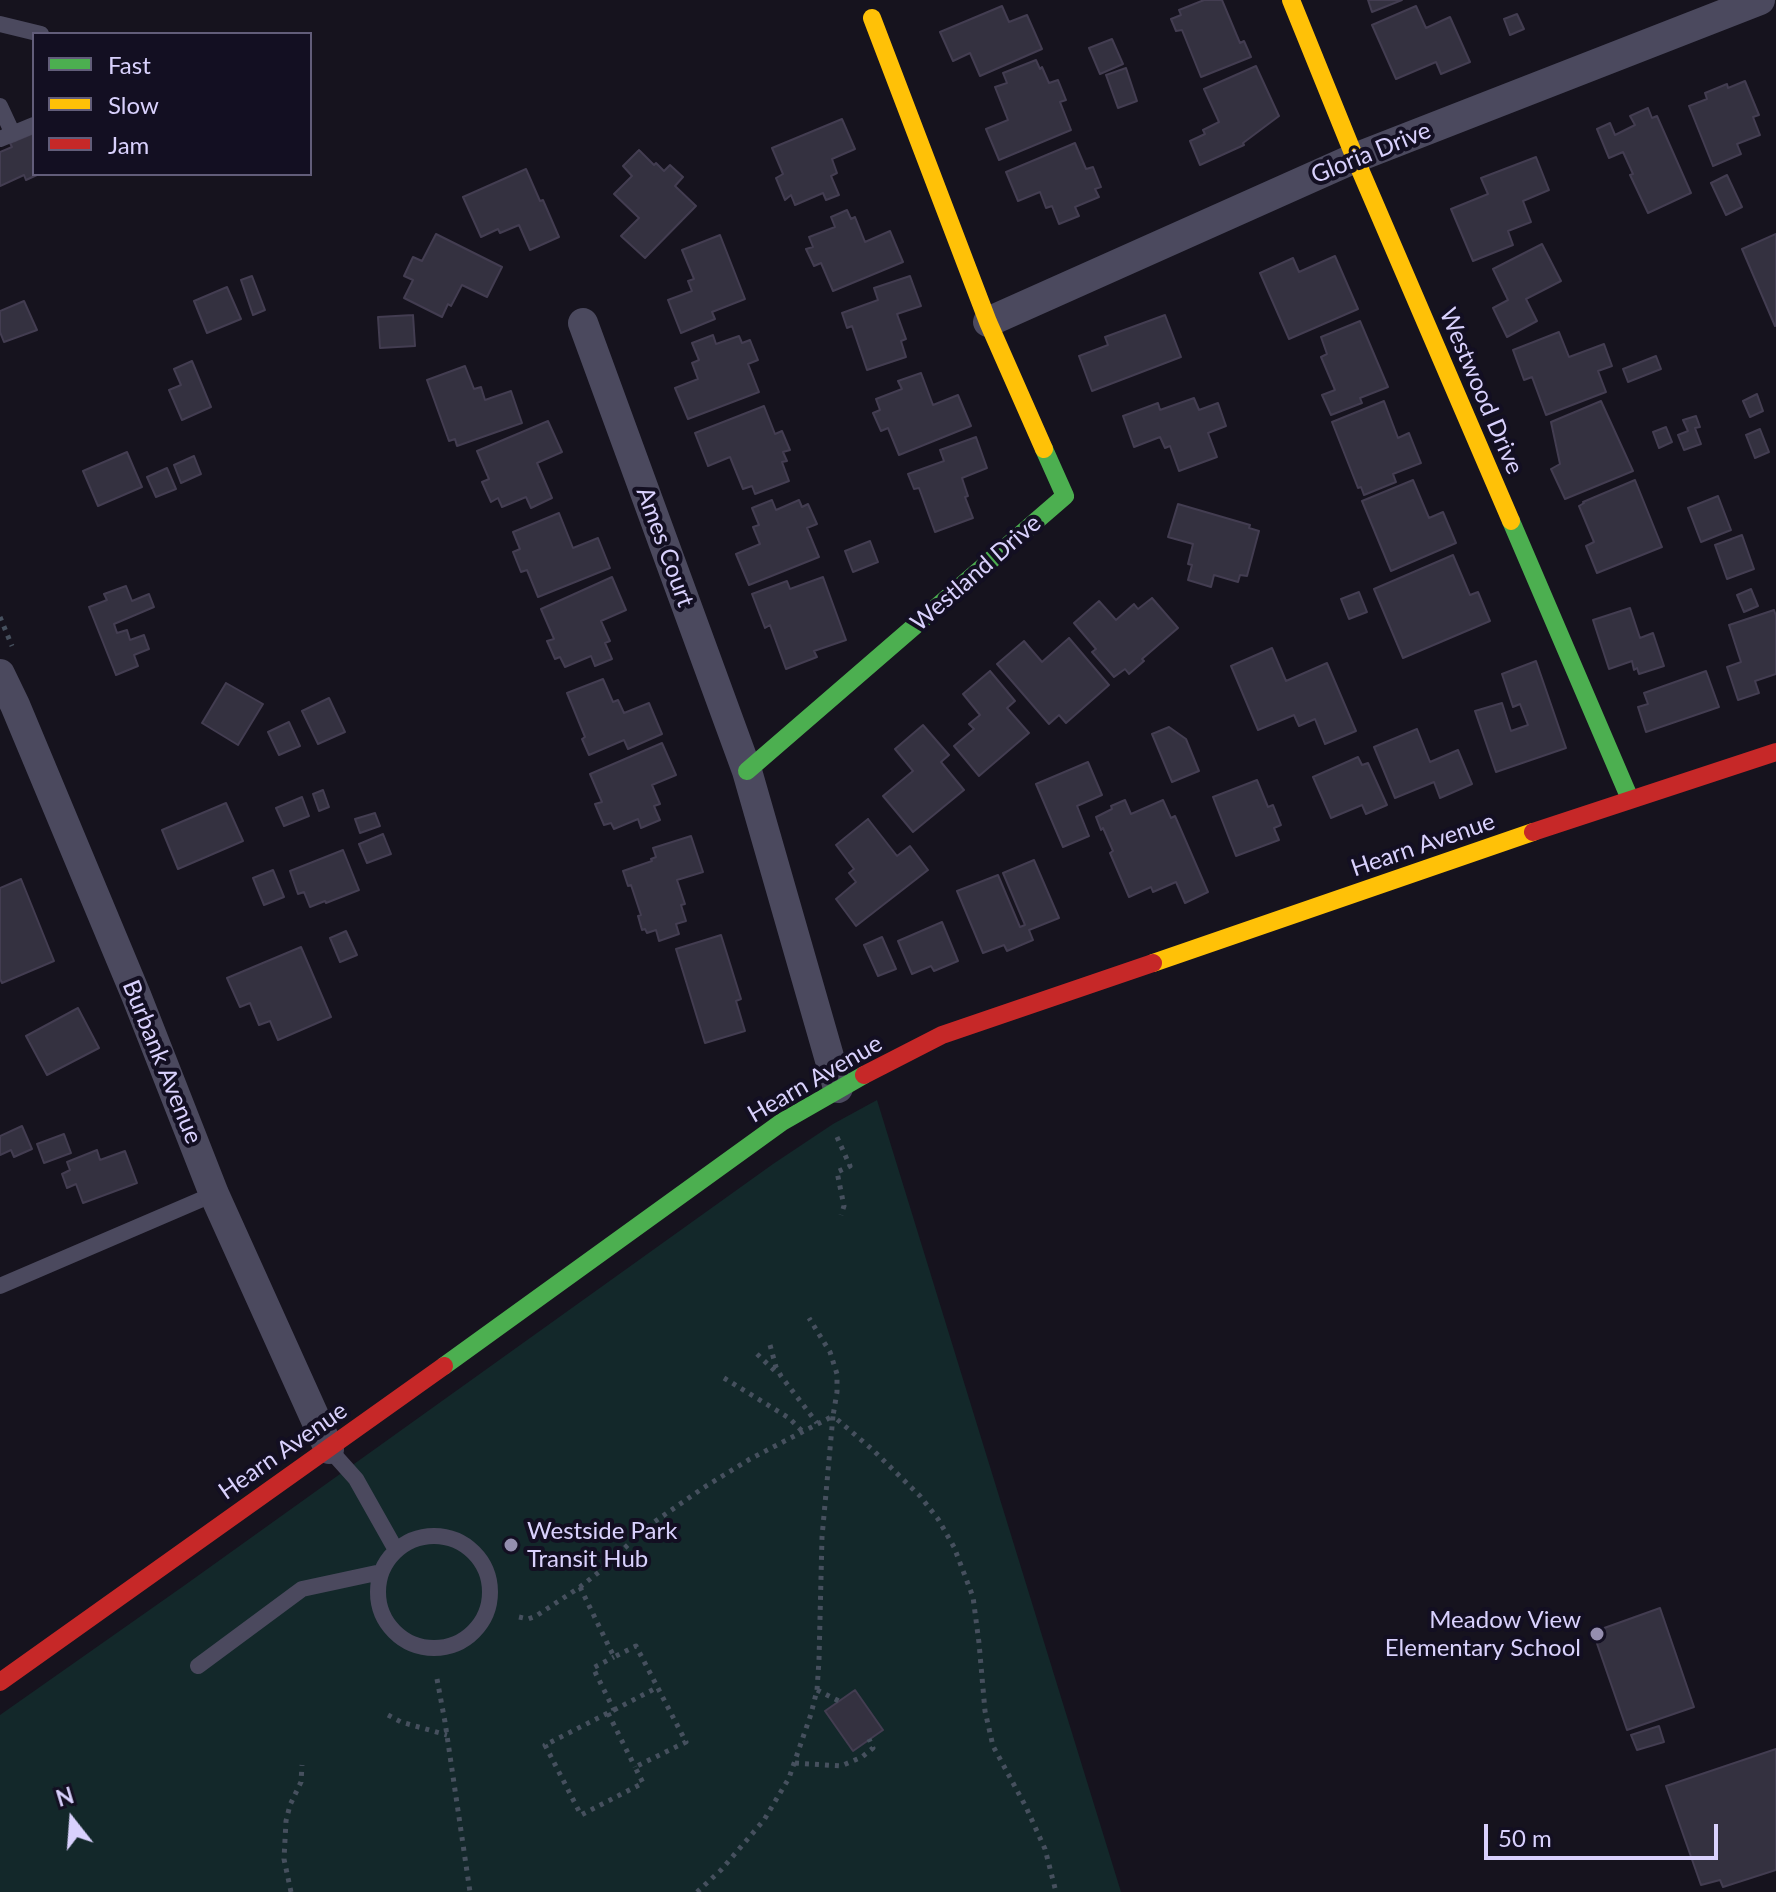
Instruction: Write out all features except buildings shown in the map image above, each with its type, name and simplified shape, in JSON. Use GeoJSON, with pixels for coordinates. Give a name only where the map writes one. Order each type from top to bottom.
{"type":"FeatureCollection","features":[{"type":"Feature","properties":{"kind":"main road","name":"Westwood Drive"},"geometry":{"type":"LineString","coordinates":[[1291,0],[1355,158],[1630,799]]}},
{"type":"Feature","properties":{"kind":"main road","name":"Westland Drive"},"geometry":{"type":"LineString","coordinates":[[747,771],[1065,496],[988,322],[872,18]]}},
{"type":"Feature","properties":{"kind":"main road","name":"Hearn Avenue"},"geometry":{"type":"LineString","coordinates":[[0,1682],[782,1122],[838,1088],[942,1035],[1630,799],[1776,752]]}},
{"type":"Feature","properties":{"kind":"street","name":"Gloria Drive"},"geometry":{"type":"LineString","coordinates":[[988,322],[1355,158],[1760,0]]}},
{"type":"Feature","properties":{"kind":"street","name":"Ames Court"},"geometry":{"type":"LineString","coordinates":[[583,323],[747,771]]}},
{"type":"Feature","properties":{"kind":"street","name":"Burbank Avenue"},"geometry":{"type":"LineString","coordinates":[[0,674],[8,708],[136,995],[214,1194],[329,1449]]}},
{"type":"Feature","properties":{"kind":"street"},"geometry":{"type":"LineString","coordinates":[[747,771],[838,1088]]}},
{"type":"Feature","properties":{"kind":"lane"},"geometry":{"type":"LineString","coordinates":[[0,24],[33,32]]}},
{"type":"Feature","properties":{"kind":"lane"},"geometry":{"type":"LineString","coordinates":[[0,106],[6,136],[32,126]]}},
{"type":"Feature","properties":{"kind":"lane"},"geometry":{"type":"LineString","coordinates":[[0,1286],[214,1194]]}},
{"type":"Feature","properties":{"kind":"lane"},"geometry":{"type":"LineString","coordinates":[[329,1449],[356,1479],[396,1550]]}},
{"type":"Feature","properties":{"kind":"lane"},"geometry":{"type":"LineString","coordinates":[[437,1536],[456,1540],[472,1550],[484,1565],[490,1582],[490,1601],[484,1619],[473,1634],[457,1645],[439,1649],[419,1647],[402,1640],[389,1626],[380,1610],[377,1591],[381,1572],[396,1550],[422,1537],[437,1536]]}},
{"type":"Feature","properties":{"kind":"lane"},"geometry":{"type":"LineString","coordinates":[[198,1666],[302,1589],[381,1572]]}},
{"type":"Feature","properties":{"kind":"path"},"geometry":{"type":"LineString","coordinates":[[837,1137],[850,1166],[837,1172],[844,1206],[841,1215]]}},
{"type":"Feature","properties":{"kind":"path"},"geometry":{"type":"LineString","coordinates":[[697,1892],[721,1870],[764,1820],[789,1778],[817,1690],[822,1537],[837,1374],[830,1352],[809,1318]]}},
{"type":"Feature","properties":{"kind":"path"},"geometry":{"type":"LineString","coordinates":[[770,1345],[781,1376],[817,1423]]}},
{"type":"Feature","properties":{"kind":"path"},"geometry":{"type":"LineString","coordinates":[[757,1354],[781,1376]]}},
{"type":"Feature","properties":{"kind":"path"},"geometry":{"type":"LineString","coordinates":[[724,1378],[789,1418],[802,1431]]}},
{"type":"Feature","properties":{"kind":"path"},"geometry":{"type":"LineString","coordinates":[[519,1617],[528,1619],[536,1616],[580,1587],[661,1516],[750,1459],[833,1416]]}},
{"type":"Feature","properties":{"kind":"path"},"geometry":{"type":"LineString","coordinates":[[833,1416],[920,1496],[954,1547],[973,1597],[985,1711],[993,1746],[1045,1849],[1056,1892]]}},
{"type":"Feature","properties":{"kind":"path"},"geometry":{"type":"LineString","coordinates":[[580,1587],[614,1657]]}},
{"type":"Feature","properties":{"kind":"path"},"geometry":{"type":"LineString","coordinates":[[635,1767],[686,1742],[658,1687],[636,1646],[593,1668],[611,1711],[635,1767],[643,1783],[581,1815],[545,1745],[611,1711],[658,1687]]}},
{"type":"Feature","properties":{"kind":"path"},"geometry":{"type":"LineString","coordinates":[[437,1679],[470,1892]]}},
{"type":"Feature","properties":{"kind":"path"},"geometry":{"type":"LineString","coordinates":[[817,1690],[839,1701]]}},
{"type":"Feature","properties":{"kind":"path"},"geometry":{"type":"LineString","coordinates":[[388,1715],[401,1722],[447,1735]]}},
{"type":"Feature","properties":{"kind":"path"},"geometry":{"type":"LineString","coordinates":[[795,1763],[841,1766],[862,1757],[873,1748],[869,1739]]}},
{"type":"Feature","properties":{"kind":"path"},"geometry":{"type":"LineString","coordinates":[[291,1892],[284,1859],[286,1821],[301,1782],[302,1765]]}},
{"type":"Feature","properties":{"kind":"green space"},"geometry":{"type":"Polygon","coordinates":[[[877,1100],[1121,1892],[0,1892],[0,1715],[773,1164],[833,1124],[877,1100]]]}},
{"type":"Feature","properties":{"kind":"traffic: fast"},"geometry":{"type":"LineString","coordinates":[[747,771],[1065,496],[1044,449]]}},
{"type":"Feature","properties":{"kind":"traffic: fast"},"geometry":{"type":"LineString","coordinates":[[1511,521],[1630,799]]}},
{"type":"Feature","properties":{"kind":"traffic: fast"},"geometry":{"type":"LineString","coordinates":[[444,1366],[782,1122],[864,1075]]}},
{"type":"Feature","properties":{"kind":"traffic: slow"},"geometry":{"type":"LineString","coordinates":[[1291,0],[1355,158],[1511,521]]}},
{"type":"Feature","properties":{"kind":"traffic: slow"},"geometry":{"type":"LineString","coordinates":[[872,18],[988,322],[1044,449]]}},
{"type":"Feature","properties":{"kind":"traffic: slow"},"geometry":{"type":"LineString","coordinates":[[1153,963],[1533,832]]}},
{"type":"Feature","properties":{"kind":"traffic: jam"},"geometry":{"type":"LineString","coordinates":[[1533,832],[1776,752]]}},
{"type":"Feature","properties":{"kind":"traffic: jam"},"geometry":{"type":"LineString","coordinates":[[864,1075],[942,1035],[1153,963]]}},
{"type":"Feature","properties":{"kind":"traffic: jam"},"geometry":{"type":"LineString","coordinates":[[0,1682],[444,1366]]}},
{"type":"Feature","properties":{"kind":"place","name":"Westside Park Transit Hub"},"geometry":{"type":"Point","coordinates":[511,1545]}},
{"type":"Feature","properties":{"kind":"place","name":"Meadow View Elementary School"},"geometry":{"type":"Point","coordinates":[1597,1634]}}]}
